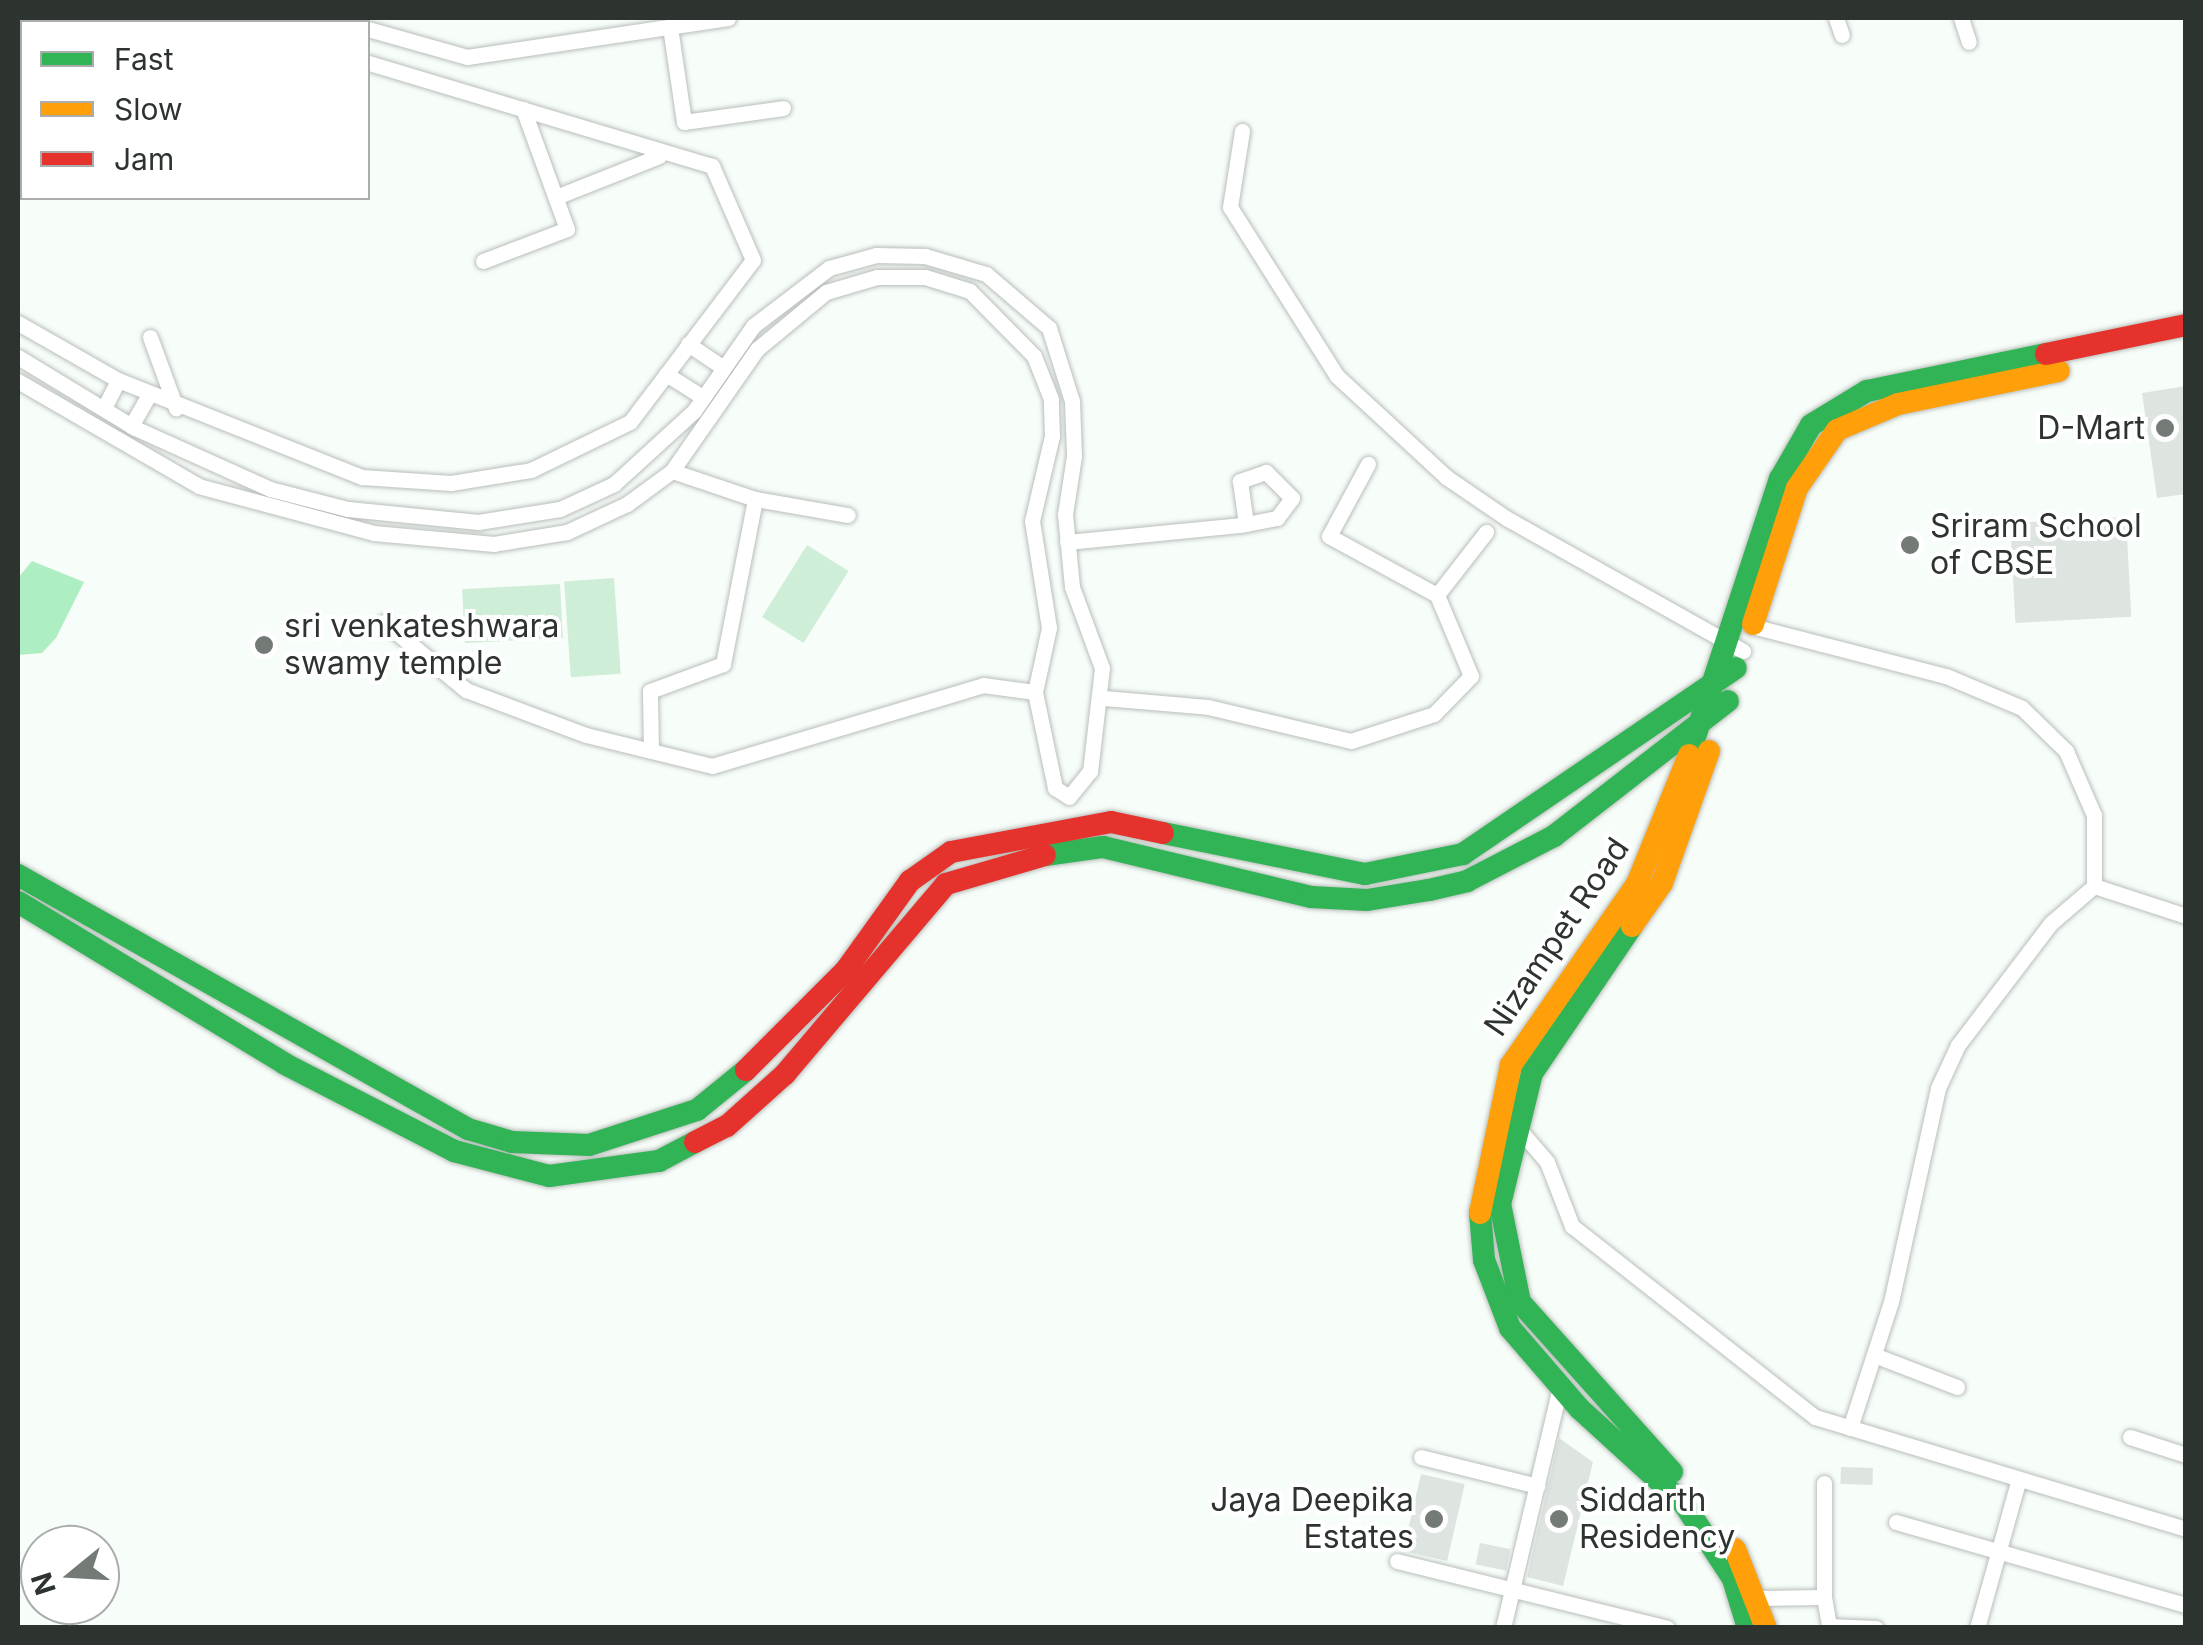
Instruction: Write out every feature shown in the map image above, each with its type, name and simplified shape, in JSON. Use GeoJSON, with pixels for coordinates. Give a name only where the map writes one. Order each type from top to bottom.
{"type":"FeatureCollection","features":[{"type":"Feature","properties":{"kind":"street"},"geometry":{"type":"LineString","coordinates":[[370,24],[467,57],[728,18]]}},
{"type":"Feature","properties":{"kind":"street"},"geometry":{"type":"LineString","coordinates":[[1836,18],[1842,35]]}},
{"type":"Feature","properties":{"kind":"street"},"geometry":{"type":"LineString","coordinates":[[1961,18],[1969,42]]}},
{"type":"Feature","properties":{"kind":"street"},"geometry":{"type":"LineString","coordinates":[[670,27],[684,122],[783,108]]}},
{"type":"Feature","properties":{"kind":"street"},"geometry":{"type":"LineString","coordinates":[[18,323],[176,408],[362,477],[451,483],[532,470],[630,422],[752,253],[719,171],[659,156],[370,64]]}},
{"type":"Feature","properties":{"kind":"street"},"geometry":{"type":"LineString","coordinates":[[483,261],[567,229],[524,110]]}},
{"type":"Feature","properties":{"kind":"street"},"geometry":{"type":"LineString","coordinates":[[18,875],[468,1128],[512,1142],[588,1145],[697,1110],[754,1064],[934,863],[980,844],[1072,825],[1111,822],[1365,874],[1463,854],[1730,669],[1491,508],[1337,376],[1230,207],[1242,131]]}},
{"type":"Feature","properties":{"kind":"street"},"geometry":{"type":"LineString","coordinates":[[556,197],[659,156]]}},
{"type":"Feature","properties":{"kind":"street"},"geometry":{"type":"LineString","coordinates":[[18,357],[127,423],[270,489],[428,520],[478,522],[560,509],[635,467],[789,292],[829,268],[876,255],[926,256],[986,274],[1049,328],[1062,360],[1074,456],[1067,542],[1080,622],[1102,668],[1104,698],[1090,771],[1069,796]]}},
{"type":"Feature","properties":{"kind":"street"},"geometry":{"type":"LineString","coordinates":[[18,381],[198,486],[427,542],[494,544],[567,532],[672,471],[758,350],[826,292],[877,276],[925,277],[970,291],[1034,356],[1050,399],[1052,436],[1032,521],[1049,628],[1035,692],[1051,780],[1069,796],[1074,850]]}},
{"type":"Feature","properties":{"kind":"street","name":"Nizampet Road"},"geometry":{"type":"LineString","coordinates":[[1766,1628],[1758,1598],[1699,1500],[1569,1366],[1520,1302],[1500,1204],[1515,1124],[1532,1072],[1662,883],[1730,669],[1780,479],[1794,446],[1827,411],[1867,391],[2186,325]]}},
{"type":"Feature","properties":{"kind":"street"},"geometry":{"type":"LineString","coordinates":[[150,337],[176,408]]}},
{"type":"Feature","properties":{"kind":"street","name":"Nizampet Road"},"geometry":{"type":"LineString","coordinates":[[1748,1628],[1733,1579],[1684,1504],[1560,1387],[1510,1328],[1484,1260],[1479,1217],[1489,1150],[1511,1065],[1637,884],[1704,719],[1752,626],[1798,488],[1817,452],[1852,418],[2186,341]]}},
{"type":"Feature","properties":{"kind":"street"},"geometry":{"type":"LineString","coordinates":[[688,344],[721,366]]}},
{"type":"Feature","properties":{"kind":"street"},"geometry":{"type":"LineString","coordinates":[[666,374],[701,396]]}},
{"type":"Feature","properties":{"kind":"street"},"geometry":{"type":"LineString","coordinates":[[104,408],[118,380]]}},
{"type":"Feature","properties":{"kind":"street"},"geometry":{"type":"LineString","coordinates":[[112,437],[150,395]]}},
{"type":"Feature","properties":{"kind":"street"},"geometry":{"type":"LineString","coordinates":[[1104,698],[1208,707],[1351,740],[1434,714],[1472,676],[1437,595],[1330,536],[1368,464]]}},
{"type":"Feature","properties":{"kind":"street"},"geometry":{"type":"LineString","coordinates":[[635,467],[650,487]]}},
{"type":"Feature","properties":{"kind":"street"},"geometry":{"type":"LineString","coordinates":[[672,471],[756,499],[848,515]]}},
{"type":"Feature","properties":{"kind":"street"},"geometry":{"type":"LineString","coordinates":[[650,751],[650,691],[723,664],[756,499]]}},
{"type":"Feature","properties":{"kind":"street"},"geometry":{"type":"LineString","coordinates":[[1067,542],[1246,524]]}},
{"type":"Feature","properties":{"kind":"street"},"geometry":{"type":"LineString","coordinates":[[1437,595],[1486,532]]}},
{"type":"Feature","properties":{"kind":"street"},"geometry":{"type":"LineString","coordinates":[[384,622],[466,690],[650,751],[712,766],[983,685],[1035,692]]}},
{"type":"Feature","properties":{"kind":"street"},"geometry":{"type":"LineString","coordinates":[[1049,628],[1080,622]]}},
{"type":"Feature","properties":{"kind":"street"},"geometry":{"type":"LineString","coordinates":[[1752,626],[1946,676],[2022,708],[2066,751],[2094,815],[2094,886],[2052,923],[1944,1074],[1874,1355],[1850,1428]]}},
{"type":"Feature","properties":{"kind":"street"},"geometry":{"type":"LineString","coordinates":[[18,902],[352,1099],[454,1151],[549,1176],[658,1161],[728,1126],[820,1036],[926,899],[1006,860],[1074,850],[1138,851],[1312,896],[1382,900],[1467,880],[1511,861],[1704,719]]}},
{"type":"Feature","properties":{"kind":"street"},"geometry":{"type":"LineString","coordinates":[[1653,724],[1659,754]]}},
{"type":"Feature","properties":{"kind":"street"},"geometry":{"type":"LineString","coordinates":[[2094,886],[2186,916]]}},
{"type":"Feature","properties":{"kind":"street"},"geometry":{"type":"LineString","coordinates":[[1515,1124],[1547,1162],[1572,1226],[1814,1417],[2186,1529]]}},
{"type":"Feature","properties":{"kind":"street"},"geometry":{"type":"LineString","coordinates":[[1874,1355],[1957,1387]]}},
{"type":"Feature","properties":{"kind":"street"},"geometry":{"type":"LineString","coordinates":[[1502,1628],[1560,1387]]}},
{"type":"Feature","properties":{"kind":"street"},"geometry":{"type":"LineString","coordinates":[[2130,1437],[2186,1455]]}},
{"type":"Feature","properties":{"kind":"street"},"geometry":{"type":"LineString","coordinates":[[1421,1457],[1536,1486]]}},
{"type":"Feature","properties":{"kind":"street"},"geometry":{"type":"LineString","coordinates":[[1976,1628],[1995,1550],[2020,1479]]}},
{"type":"Feature","properties":{"kind":"street"},"geometry":{"type":"LineString","coordinates":[[1824,1483],[1824,1596],[1829,1626],[1876,1628]]}},
{"type":"Feature","properties":{"kind":"street"},"geometry":{"type":"LineString","coordinates":[[1896,1522],[2186,1605]]}},
{"type":"Feature","properties":{"kind":"street"},"geometry":{"type":"LineString","coordinates":[[1397,1562],[1511,1593],[1668,1628]]}},
{"type":"Feature","properties":{"kind":"street"},"geometry":{"type":"LineString","coordinates":[[1758,1598],[1824,1596]]}},
{"type":"Feature","properties":{"kind":"shaded area"},"geometry":{"type":"Polygon","coordinates":[[[807,545],[849,571],[804,643],[762,617],[807,545]]]}},
{"type":"Feature","properties":{"kind":"shaded area"},"geometry":{"type":"Polygon","coordinates":[[[32,561],[84,582],[56,638],[42,653],[18,655],[18,578],[32,561]]]}},
{"type":"Feature","properties":{"kind":"shaded area"},"geometry":{"type":"Polygon","coordinates":[[[614,578],[621,674],[571,677],[564,581],[614,578]]]}},
{"type":"Feature","properties":{"kind":"shaded area"},"geometry":{"type":"Polygon","coordinates":[[[560,584],[563,638],[465,643],[462,589],[560,584]]]}},
{"type":"Feature","properties":{"kind":"building","name":"D-Mart"},"geometry":{"type":"Polygon","coordinates":[[[2186,386],[2186,494],[2157,498],[2142,393],[2186,386]]]}},
{"type":"Feature","properties":{"kind":"building"},"geometry":{"type":"Polygon","coordinates":[[[2126,517],[2131,617],[2015,623],[2010,523],[2126,517]]]}},
{"type":"Feature","properties":{"kind":"building","name":"Siddarth Residency"},"geometry":{"type":"Polygon","coordinates":[[[1559,1438],[1593,1462],[1563,1586],[1527,1577],[1559,1438]]]}},
{"type":"Feature","properties":{"kind":"building"},"geometry":{"type":"Polygon","coordinates":[[[1841,1467],[1873,1468],[1872,1485],[1840,1484],[1841,1467]]]}},
{"type":"Feature","properties":{"kind":"building","name":"Jaya Deepika Estates"},"geometry":{"type":"Polygon","coordinates":[[[1421,1474],[1465,1484],[1447,1561],[1403,1551],[1421,1474]]]}},
{"type":"Feature","properties":{"kind":"building"},"geometry":{"type":"Polygon","coordinates":[[[1480,1543],[1510,1549],[1506,1571],[1476,1565],[1480,1543]]]}},
{"type":"Feature","properties":{"kind":"traffic: fast"},"geometry":{"type":"LineString","coordinates":[[1689,755],[1780,479],[1811,425],[1867,391],[2046,354]]}},
{"type":"Feature","properties":{"kind":"traffic: fast"},"geometry":{"type":"LineString","coordinates":[[1163,833],[1365,874],[1463,854],[1736,668]]}},
{"type":"Feature","properties":{"kind":"traffic: fast"},"geometry":{"type":"LineString","coordinates":[[1045,855],[1103,847],[1311,897],[1367,900],[1429,890],[1467,881],[1554,836],[1728,701]]}},
{"type":"Feature","properties":{"kind":"traffic: fast"},"geometry":{"type":"LineString","coordinates":[[18,875],[468,1129],[512,1142],[589,1145],[697,1110],[746,1070]]}},
{"type":"Feature","properties":{"kind":"traffic: fast"},"geometry":{"type":"LineString","coordinates":[[18,902],[285,1064],[454,1151],[549,1176],[659,1161],[695,1142]]}},
{"type":"Feature","properties":{"kind":"traffic: fast"},"geometry":{"type":"LineString","coordinates":[[1632,926],[1532,1073],[1500,1204],[1520,1302],[1672,1472]]}},
{"type":"Feature","properties":{"kind":"traffic: fast"},"geometry":{"type":"LineString","coordinates":[[1480,1213],[1484,1260],[1510,1328],[1580,1409],[1684,1504],[1733,1579],[1748,1628]]}},
{"type":"Feature","properties":{"kind":"traffic: slow"},"geometry":{"type":"LineString","coordinates":[[1753,624],[1797,488],[1837,430],[1898,404],[2059,371]]}},
{"type":"Feature","properties":{"kind":"traffic: slow"},"geometry":{"type":"LineString","coordinates":[[1632,926],[1662,883],[1709,751]]}},
{"type":"Feature","properties":{"kind":"traffic: slow"},"geometry":{"type":"LineString","coordinates":[[1480,1213],[1511,1065],[1637,884],[1689,755]]}},
{"type":"Feature","properties":{"kind":"traffic: slow"},"geometry":{"type":"LineString","coordinates":[[1735,1549],[1766,1628]]}},
{"type":"Feature","properties":{"kind":"traffic: jam"},"geometry":{"type":"LineString","coordinates":[[2046,354],[2186,325]]}},
{"type":"Feature","properties":{"kind":"traffic: jam"},"geometry":{"type":"LineString","coordinates":[[746,1070],[846,970],[910,881],[951,852],[1111,822],[1163,833]]}},
{"type":"Feature","properties":{"kind":"traffic: jam"},"geometry":{"type":"LineString","coordinates":[[695,1142],[727,1126],[785,1074],[946,884],[1045,855]]}},
{"type":"Feature","properties":{"kind":"place","name":"D-Mart"},"geometry":{"type":"Point","coordinates":[2165,428]}},
{"type":"Feature","properties":{"kind":"place","name":"Sriram School of CBSE"},"geometry":{"type":"Point","coordinates":[1910,545]}},
{"type":"Feature","properties":{"kind":"place","name":"sri venkateshwara swamy temple"},"geometry":{"type":"Point","coordinates":[264,645]}},
{"type":"Feature","properties":{"kind":"place","name":"Jaya Deepika Estates"},"geometry":{"type":"Point","coordinates":[1434,1519]}},
{"type":"Feature","properties":{"kind":"place","name":"Siddarth Residency"},"geometry":{"type":"Point","coordinates":[1559,1519]}}]}
